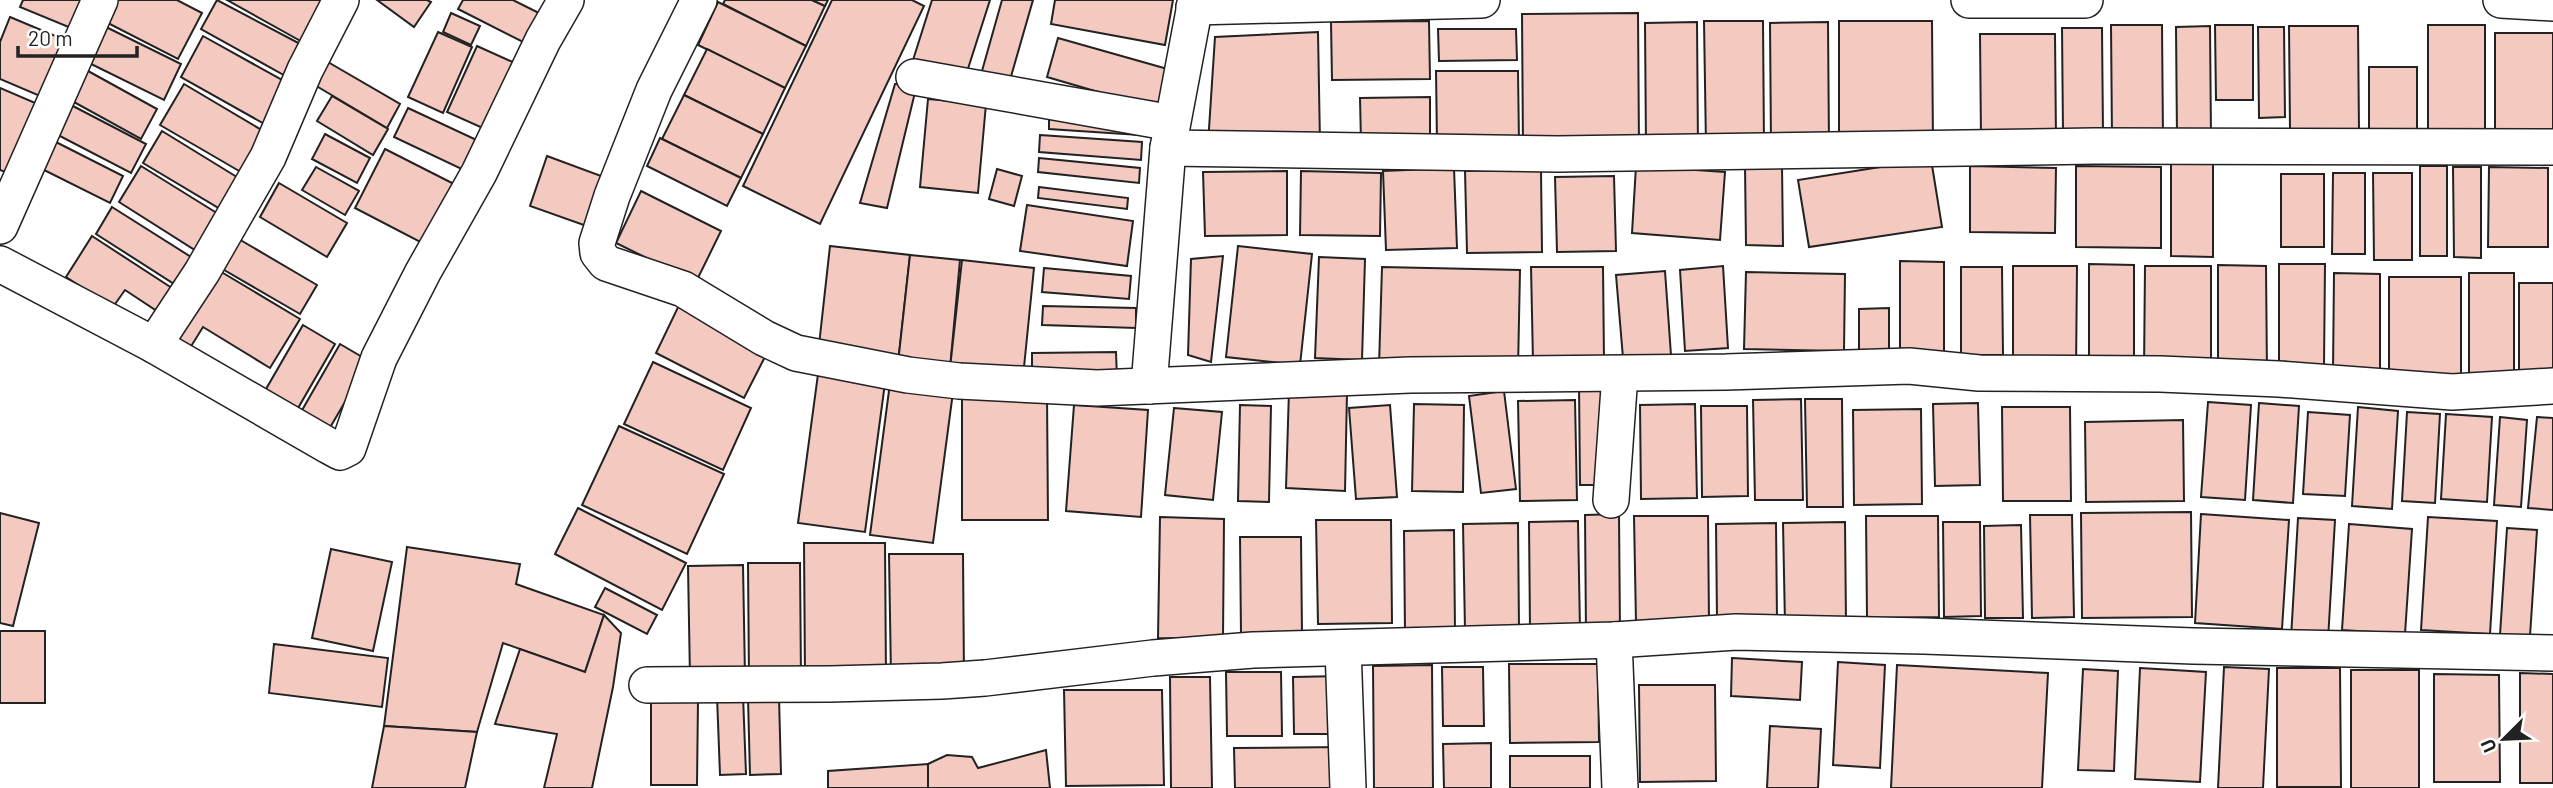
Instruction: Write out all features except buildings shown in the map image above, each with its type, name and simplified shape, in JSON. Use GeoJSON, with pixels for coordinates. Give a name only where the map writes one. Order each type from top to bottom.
{"type":"FeatureCollection","features":[{"type":"Feature","properties":{"kind":"street"},"geometry":{"type":"LineString","coordinates":[[0,226],[100,0]]}},
{"type":"Feature","properties":{"kind":"street"},"geometry":{"type":"LineString","coordinates":[[154,345],[202,272],[268,157],[305,70],[341,0]]}},
{"type":"Feature","properties":{"kind":"street"},"geometry":{"type":"LineString","coordinates":[[0,264],[154,345],[328,446],[340,452],[348,449],[379,358],[423,272],[479,173],[543,40],[566,0]]}},
{"type":"Feature","properties":{"kind":"street"},"geometry":{"type":"LineString","coordinates":[[699,0],[654,90],[612,196],[597,243],[598,253],[606,263],[682,289],[764,338],[796,353],[908,375],[960,381],[1069,387],[1410,375],[1620,374],[1909,366],[1979,373],[2160,374],[2279,379],[2452,392],[2553,386]]}},
{"type":"Feature","properties":{"kind":"street"},"geometry":{"type":"LineString","coordinates":[[1149,386],[1170,135],[1195,3],[1482,0]]}},
{"type":"Feature","properties":{"kind":"street"},"geometry":{"type":"LineString","coordinates":[[1969,0],[2085,0]]}},
{"type":"Feature","properties":{"kind":"street"},"geometry":{"type":"LineString","coordinates":[[2501,0],[2553,3]]}},
{"type":"Feature","properties":{"kind":"street"},"geometry":{"type":"LineString","coordinates":[[914,77],[1170,135],[1558,154],[2095,146],[2553,148]]}},
{"type":"Feature","properties":{"kind":"street"},"geometry":{"type":"LineString","coordinates":[[1611,500],[1620,374]]}},
{"type":"Feature","properties":{"kind":"street"},"geometry":{"type":"LineString","coordinates":[[646,685],[942,681],[1153,657],[1253,650],[1614,640],[1723,633],[2553,653]]}},
{"type":"Feature","properties":{"kind":"street"},"geometry":{"type":"LineString","coordinates":[[1614,640],[1620,788]]}},
{"type":"Feature","properties":{"kind":"street"},"geometry":{"type":"LineString","coordinates":[[1343,648],[1348,788]]}}]}
